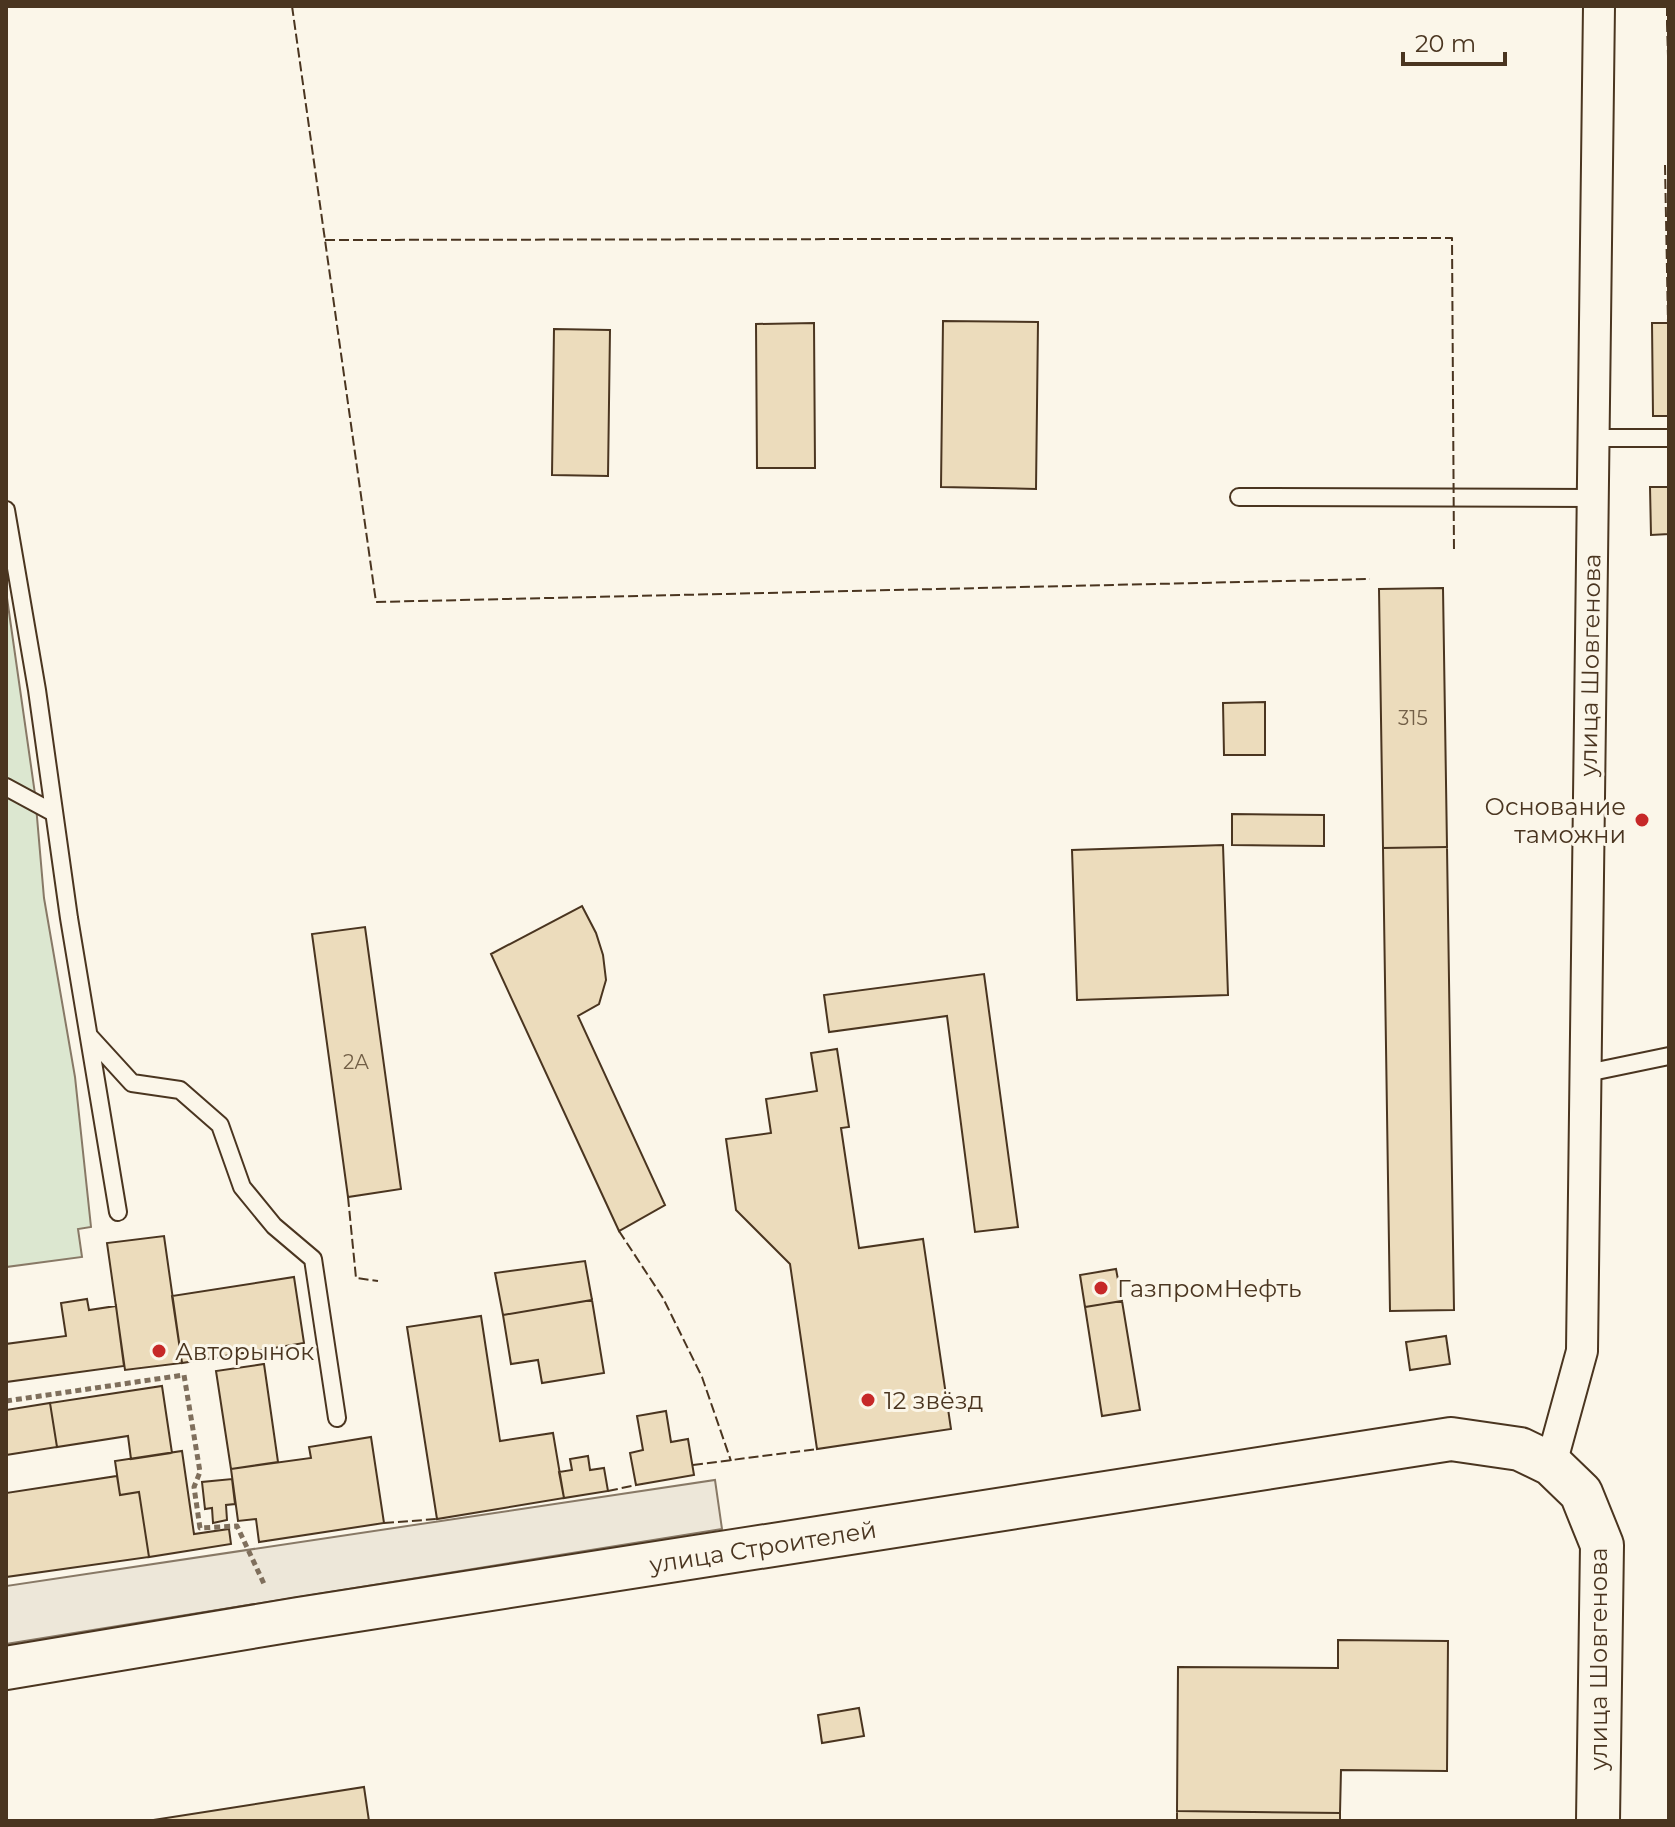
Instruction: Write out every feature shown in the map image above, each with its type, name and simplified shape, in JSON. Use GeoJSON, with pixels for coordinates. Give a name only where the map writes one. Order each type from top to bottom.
{"type":"FeatureCollection","features":[{"type":"Feature","properties":{"kind":"street","name":"улица Шовгенова"},"geometry":{"type":"LineString","coordinates":[[1598,1821],[1602,1545],[1581,1493],[1536,1457],[1582,1351],[1599,6]]}},
{"type":"Feature","properties":{"kind":"street","name":"улица Строителей"},"geometry":{"type":"LineString","coordinates":[[6,1668],[299,1619],[1451,1439],[1536,1457]]}},
{"type":"Feature","properties":{"kind":"lane"},"geometry":{"type":"LineString","coordinates":[[1592,438],[1669,438]]}},
{"type":"Feature","properties":{"kind":"lane"},"geometry":{"type":"LineString","coordinates":[[1239,497],[1592,498]]}},
{"type":"Feature","properties":{"kind":"lane"},"geometry":{"type":"LineString","coordinates":[[6,510],[118,1212]]}},
{"type":"Feature","properties":{"kind":"lane"},"geometry":{"type":"LineString","coordinates":[[6,787],[54,813]]}},
{"type":"Feature","properties":{"kind":"lane"},"geometry":{"type":"LineString","coordinates":[[89,1036],[132,1083],[180,1090],[220,1125],[242,1187],[274,1226],[313,1259],[337,1418]]}},
{"type":"Feature","properties":{"kind":"lane"},"geometry":{"type":"LineString","coordinates":[[1587,1073],[1669,1056]]}},
{"type":"Feature","properties":{"kind":"path"},"geometry":{"type":"LineString","coordinates":[[6,1401],[184,1375],[200,1472],[194,1487],[200,1528],[237,1526],[270,1594],[299,1619]]}},
{"type":"Feature","properties":{"kind":"green space"},"geometry":{"type":"Polygon","coordinates":[[[6,591],[35,794],[44,898],[75,1077],[91,1227],[78,1229],[82,1257],[6,1267],[6,591]]]}},
{"type":"Feature","properties":{"kind":"shaded area"},"geometry":{"type":"Polygon","coordinates":[[[715,1480],[722,1529],[6,1644],[6,1586],[715,1480]]]}},
{"type":"Feature","properties":{"kind":"building"},"geometry":{"type":"Polygon","coordinates":[[[943,321],[1038,322],[1036,489],[941,487],[943,321]]]}},
{"type":"Feature","properties":{"kind":"building"},"geometry":{"type":"Polygon","coordinates":[[[814,323],[815,468],[757,468],[756,324],[814,323]]]}},
{"type":"Feature","properties":{"kind":"building"},"geometry":{"type":"Polygon","coordinates":[[[1652,323],[1669,323],[1669,416],[1653,416],[1652,323]]]}},
{"type":"Feature","properties":{"kind":"building"},"geometry":{"type":"Polygon","coordinates":[[[554,329],[610,330],[608,476],[552,475],[554,329]]]}},
{"type":"Feature","properties":{"kind":"building"},"geometry":{"type":"Polygon","coordinates":[[[1650,487],[1669,487],[1669,534],[1651,535],[1650,487]]]}},
{"type":"Feature","properties":{"kind":"building"},"geometry":{"type":"Polygon","coordinates":[[[1443,588],[1447,847],[1383,848],[1379,589],[1443,588]]]}},
{"type":"Feature","properties":{"kind":"building"},"geometry":{"type":"Polygon","coordinates":[[[1265,702],[1265,755],[1224,755],[1223,703],[1265,702]]]}},
{"type":"Feature","properties":{"kind":"building"},"geometry":{"type":"Polygon","coordinates":[[[1232,814],[1324,815],[1324,846],[1232,845],[1232,814]]]}},
{"type":"Feature","properties":{"kind":"building"},"geometry":{"type":"Polygon","coordinates":[[[1223,845],[1228,995],[1077,1000],[1072,850],[1223,845]]]}},
{"type":"Feature","properties":{"kind":"building"},"geometry":{"type":"Polygon","coordinates":[[[1447,847],[1454,1310],[1390,1311],[1383,848],[1447,847]]]}},
{"type":"Feature","properties":{"kind":"building"},"geometry":{"type":"Polygon","coordinates":[[[582,906],[596,933],[606,980],[599,1004],[578,1016],[665,1205],[619,1231],[491,954],[582,906]]]}},
{"type":"Feature","properties":{"kind":"building"},"geometry":{"type":"Polygon","coordinates":[[[365,927],[401,1189],[348,1197],[312,934],[365,927]]]}},
{"type":"Feature","properties":{"kind":"building"},"geometry":{"type":"Polygon","coordinates":[[[984,974],[1018,1227],[975,1232],[947,1016],[829,1032],[824,995],[984,974]]]}},
{"type":"Feature","properties":{"kind":"building"},"geometry":{"type":"Polygon","coordinates":[[[837,1049],[849,1127],[841,1128],[859,1248],[923,1239],[951,1429],[817,1449],[790,1264],[736,1210],[726,1139],[771,1133],[766,1099],[817,1091],[811,1053],[837,1049]]]}},
{"type":"Feature","properties":{"kind":"building"},"geometry":{"type":"Polygon","coordinates":[[[164,1236],[182,1363],[125,1370],[107,1243],[164,1236]]]}},
{"type":"Feature","properties":{"kind":"building"},"geometry":{"type":"Polygon","coordinates":[[[585,1261],[592,1300],[503,1315],[495,1273],[585,1261]]]}},
{"type":"Feature","properties":{"kind":"building","name":"ГазпромНефть"},"geometry":{"type":"Polygon","coordinates":[[[1116,1269],[1122,1301],[1085,1307],[1080,1275],[1116,1269]]]}},
{"type":"Feature","properties":{"kind":"building"},"geometry":{"type":"Polygon","coordinates":[[[294,1277],[304,1343],[182,1363],[172,1296],[294,1277]]]}},
{"type":"Feature","properties":{"kind":"building"},"geometry":{"type":"Polygon","coordinates":[[[87,1299],[89,1310],[116,1306],[124,1366],[6,1382],[6,1344],[66,1336],[61,1303],[87,1299]]]}},
{"type":"Feature","properties":{"kind":"building"},"geometry":{"type":"Polygon","coordinates":[[[592,1300],[604,1373],[542,1383],[538,1360],[511,1364],[503,1315],[592,1300]]]}},
{"type":"Feature","properties":{"kind":"building"},"geometry":{"type":"Polygon","coordinates":[[[1122,1301],[1140,1410],[1102,1416],[1085,1307],[1122,1301]]]}},
{"type":"Feature","properties":{"kind":"building"},"geometry":{"type":"Polygon","coordinates":[[[481,1316],[500,1441],[553,1433],[564,1498],[437,1519],[407,1327],[481,1316]]]}},
{"type":"Feature","properties":{"kind":"building"},"geometry":{"type":"Polygon","coordinates":[[[1446,1336],[1450,1364],[1410,1370],[1406,1342],[1446,1336]]]}},
{"type":"Feature","properties":{"kind":"building"},"geometry":{"type":"Polygon","coordinates":[[[264,1364],[278,1462],[231,1469],[216,1371],[264,1364]]]}},
{"type":"Feature","properties":{"kind":"building"},"geometry":{"type":"Polygon","coordinates":[[[162,1386],[172,1453],[131,1459],[128,1436],[57,1447],[50,1403],[162,1386]]]}},
{"type":"Feature","properties":{"kind":"building"},"geometry":{"type":"Polygon","coordinates":[[[50,1403],[57,1447],[6,1455],[6,1410],[50,1403]]]}},
{"type":"Feature","properties":{"kind":"building"},"geometry":{"type":"Polygon","coordinates":[[[666,1411],[671,1442],[688,1439],[694,1475],[636,1485],[630,1453],[643,1450],[637,1416],[666,1411]]]}},
{"type":"Feature","properties":{"kind":"building"},"geometry":{"type":"Polygon","coordinates":[[[371,1437],[384,1523],[259,1542],[256,1519],[238,1521],[231,1469],[311,1458],[309,1447],[371,1437]]]}},
{"type":"Feature","properties":{"kind":"building"},"geometry":{"type":"Polygon","coordinates":[[[182,1451],[194,1534],[229,1529],[231,1544],[149,1557],[139,1492],[120,1495],[115,1461],[182,1451]]]}},
{"type":"Feature","properties":{"kind":"building"},"geometry":{"type":"Polygon","coordinates":[[[588,1456],[590,1470],[604,1468],[608,1491],[564,1498],[559,1472],[572,1470],[570,1459],[588,1456]]]}},
{"type":"Feature","properties":{"kind":"building"},"geometry":{"type":"Polygon","coordinates":[[[117,1476],[120,1495],[139,1492],[149,1557],[6,1577],[6,1493],[117,1476]]]}},
{"type":"Feature","properties":{"kind":"building"},"geometry":{"type":"Polygon","coordinates":[[[232,1479],[235,1504],[226,1505],[227,1520],[213,1523],[212,1508],[205,1509],[202,1482],[232,1479]]]}},
{"type":"Feature","properties":{"kind":"building"},"geometry":{"type":"Polygon","coordinates":[[[1338,1640],[1448,1641],[1447,1771],[1341,1770],[1340,1813],[1177,1811],[1178,1667],[1338,1668],[1338,1640]]]}},
{"type":"Feature","properties":{"kind":"building"},"geometry":{"type":"Polygon","coordinates":[[[859,1708],[864,1736],[822,1743],[818,1715],[859,1708]]]}},
{"type":"Feature","properties":{"kind":"building"},"geometry":{"type":"Polygon","coordinates":[[[364,1787],[369,1821],[147,1821],[364,1787]]]}},
{"type":"Feature","properties":{"kind":"building"},"geometry":{"type":"Polygon","coordinates":[[[1177,1811],[1340,1813],[1340,1821],[1177,1821],[1177,1811]]]}},
{"type":"Feature","properties":{"kind":"fence"},"geometry":{"type":"LineString","coordinates":[[292,6],[376,602],[1370,579]]}},
{"type":"Feature","properties":{"kind":"fence"},"geometry":{"type":"LineString","coordinates":[[1667,6],[1667,24]]}},
{"type":"Feature","properties":{"kind":"fence"},"geometry":{"type":"LineString","coordinates":[[1669,24],[1669,88]]}},
{"type":"Feature","properties":{"kind":"fence"},"geometry":{"type":"LineString","coordinates":[[1665,165],[1668,323]]}},
{"type":"Feature","properties":{"kind":"fence"},"geometry":{"type":"LineString","coordinates":[[325,240],[1452,238],[1454,553]]}},
{"type":"Feature","properties":{"kind":"fence"},"geometry":{"type":"LineString","coordinates":[[348,1197],[356,1278],[378,1281]]}},
{"type":"Feature","properties":{"kind":"fence"},"geometry":{"type":"LineString","coordinates":[[619,1231],[663,1298],[702,1377],[731,1461]]}},
{"type":"Feature","properties":{"kind":"fence"},"geometry":{"type":"LineString","coordinates":[[693,1465],[817,1449]]}},
{"type":"Feature","properties":{"kind":"fence"},"geometry":{"type":"LineString","coordinates":[[608,1491],[636,1485]]}},
{"type":"Feature","properties":{"kind":"fence"},"geometry":{"type":"LineString","coordinates":[[384,1523],[437,1519]]}},
{"type":"Feature","properties":{"kind":"place","name":"Основание таможни"},"geometry":{"type":"Point","coordinates":[1642,820]}},
{"type":"Feature","properties":{"kind":"place","name":"ГазпромНефть"},"geometry":{"type":"Point","coordinates":[1101,1288]}},
{"type":"Feature","properties":{"kind":"place","name":"Авторынок"},"geometry":{"type":"Point","coordinates":[159,1351]}},
{"type":"Feature","properties":{"kind":"place","name":"12 звёзд"},"geometry":{"type":"Point","coordinates":[868,1400]}}]}
